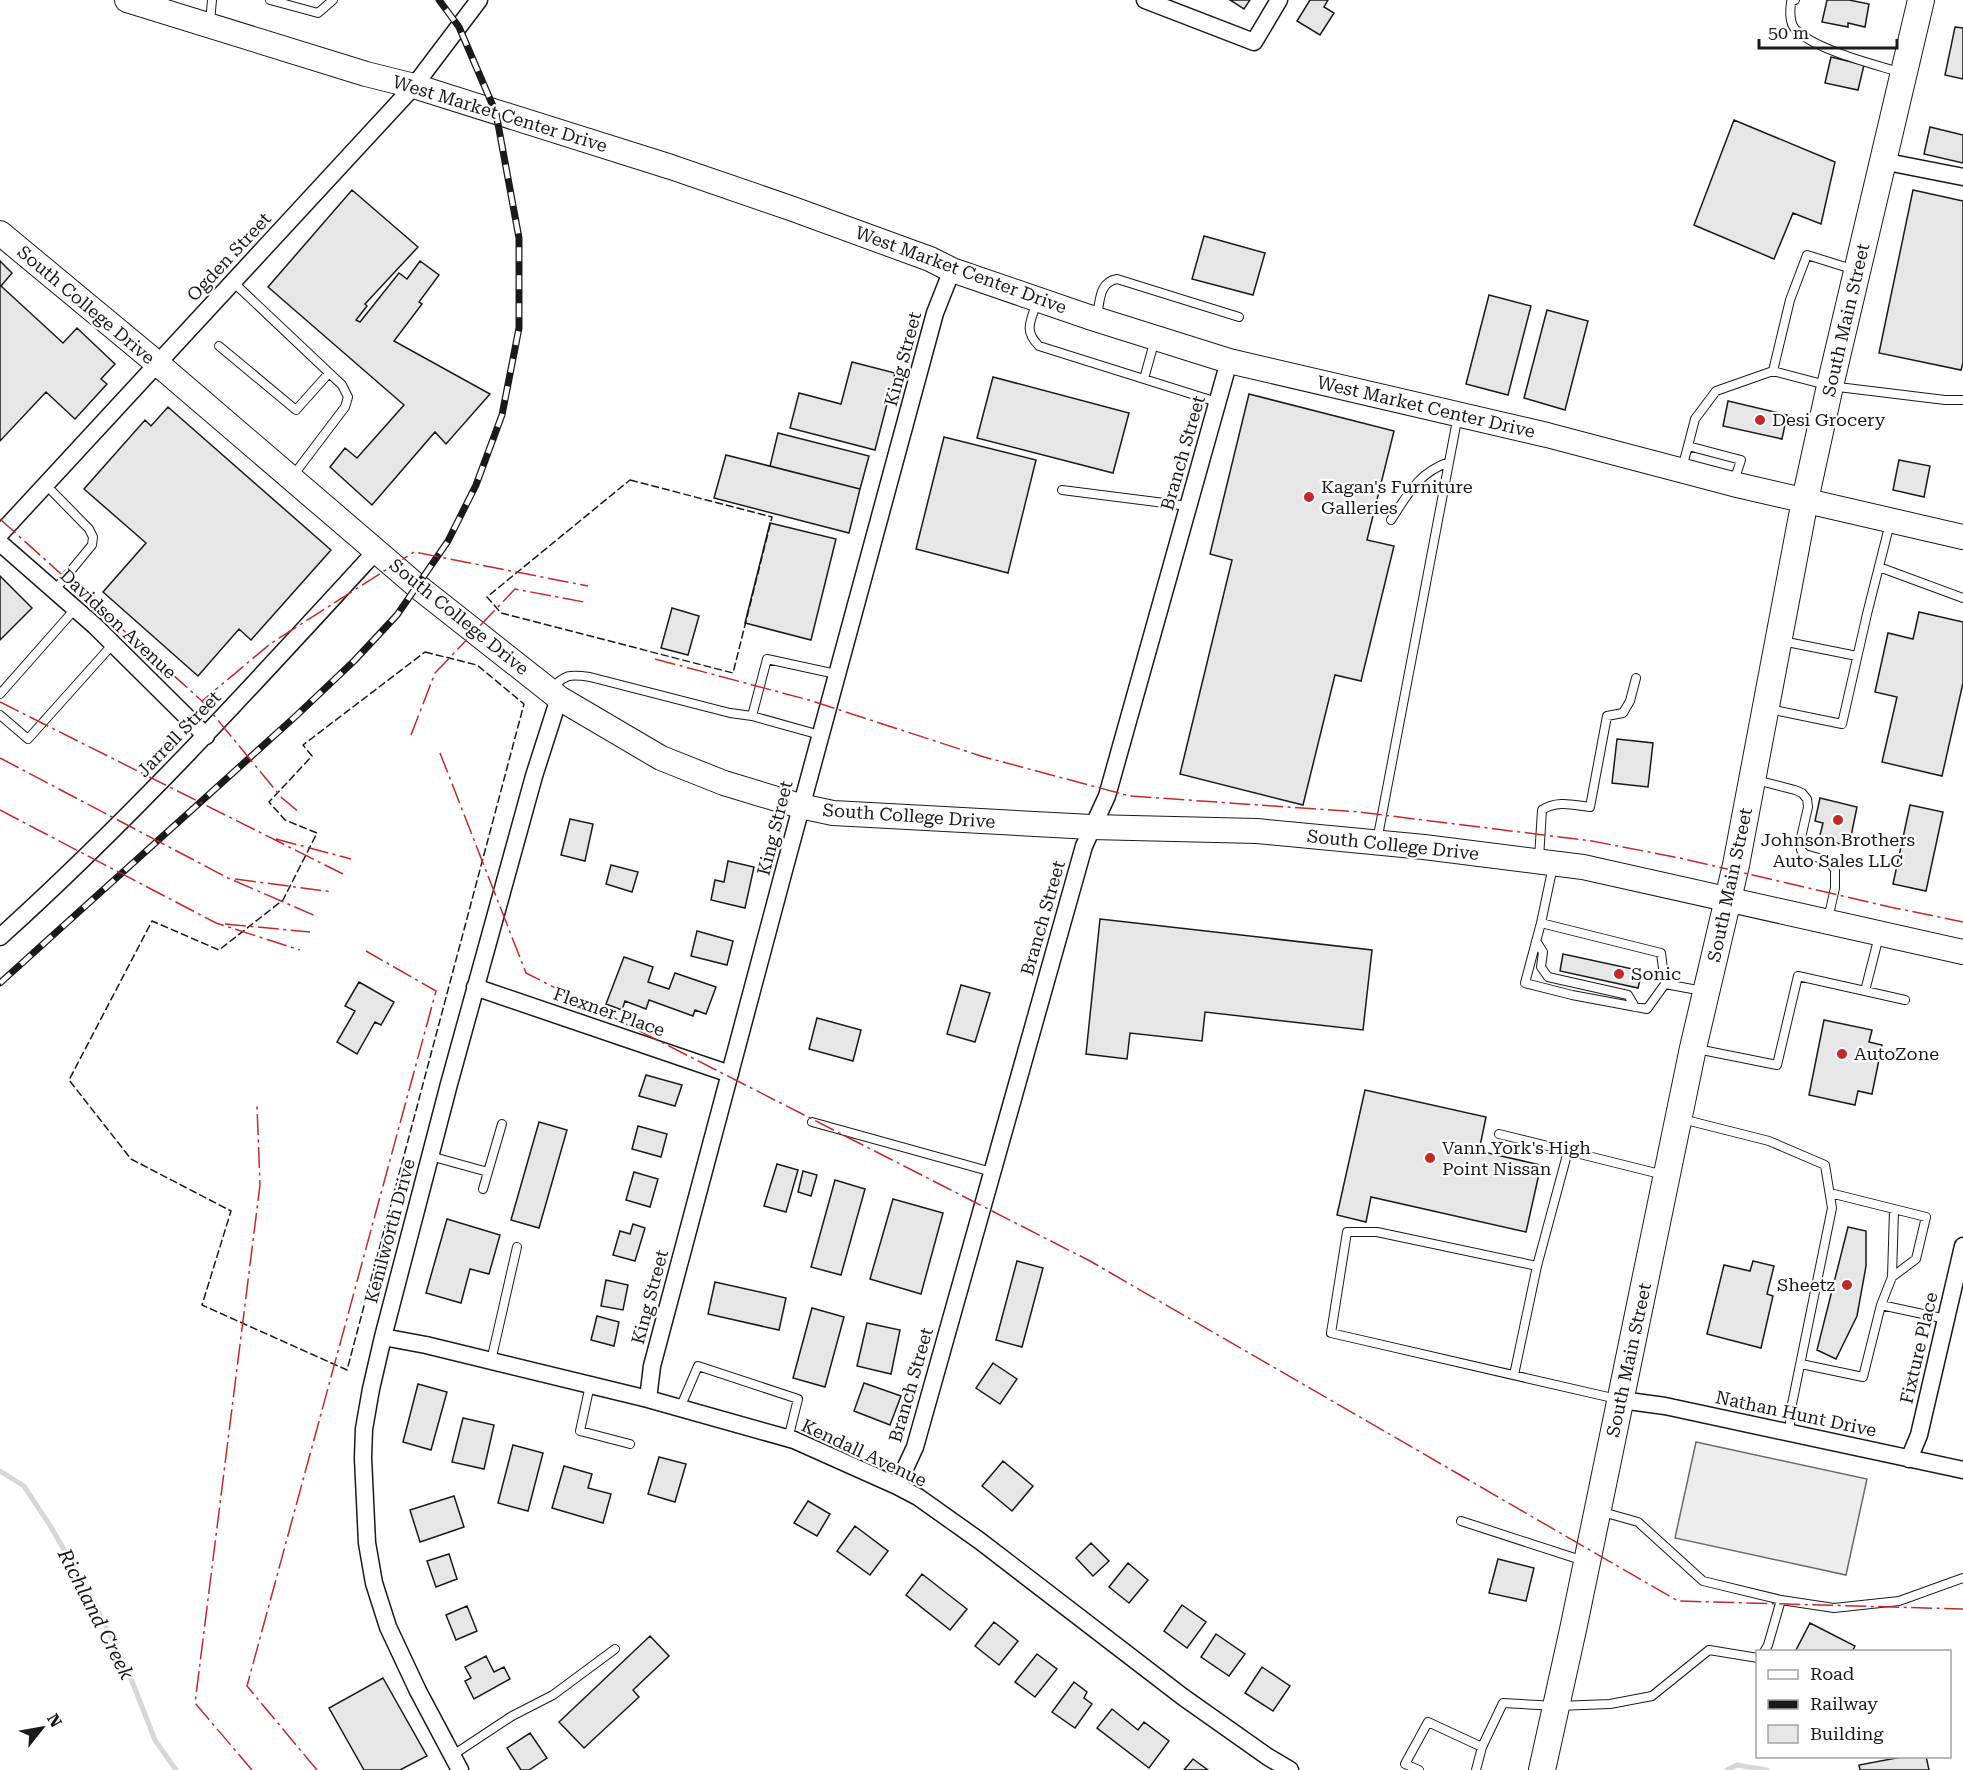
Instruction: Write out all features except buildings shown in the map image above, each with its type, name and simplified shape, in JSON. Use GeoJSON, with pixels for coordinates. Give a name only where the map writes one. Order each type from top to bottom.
{"type":"FeatureCollection","features":[{"type":"Feature","properties":{"kind":"main road","name":"West Market Center Drive"},"geometry":{"type":"LineString","coordinates":[[127,0],[366,74],[414,86],[671,167],[930,259],[952,270],[1229,361],[1565,440],[1733,484],[1963,537]]}},
{"type":"Feature","properties":{"kind":"main road","name":"South Main Street"},"geometry":{"type":"LineString","coordinates":[[1542,1770],[1598,1511],[1678,1118],[1727,901],[1805,500],[1921,0]]}},
{"type":"Feature","properties":{"kind":"main road","name":"South College Drive"},"geometry":{"type":"LineString","coordinates":[[0,232],[417,586],[554,694],[661,758],[724,783],[800,806],[833,813],[1091,828],[1257,831],[1583,867],[1963,952]]}},
{"type":"Feature","properties":{"kind":"street","name":"Ogden Street"},"geometry":{"type":"LineString","coordinates":[[0,534],[414,86],[479,0]]}},
{"type":"Feature","properties":{"kind":"street"},"geometry":{"type":"LineString","coordinates":[[1144,0],[1254,42],[1279,0]]}},
{"type":"Feature","properties":{"kind":"street"},"geometry":{"type":"LineString","coordinates":[[1882,161],[1963,177]]}},
{"type":"Feature","properties":{"kind":"street","name":"King Street"},"geometry":{"type":"LineString","coordinates":[[648,1399],[652,1366],[800,806],[935,313],[952,270]]}},
{"type":"Feature","properties":{"kind":"street","name":"Branch Street"},"geometry":{"type":"LineString","coordinates":[[897,1486],[915,1447],[1084,846],[1107,796],[1229,361]]}},
{"type":"Feature","properties":{"kind":"street","name":"Davidson Avenue"},"geometry":{"type":"LineString","coordinates":[[0,543],[113,644],[206,736]]}},
{"type":"Feature","properties":{"kind":"street","name":"Jarrell Street"},"geometry":{"type":"LineString","coordinates":[[0,937],[52,890],[206,736],[377,550]]}},
{"type":"Feature","properties":{"kind":"street","name":"Kenilworth Drive"},"geometry":{"type":"LineString","coordinates":[[457,1763],[418,1691],[388,1627],[374,1583],[369,1553],[363,1448],[371,1389],[383,1337],[554,694]]}},
{"type":"Feature","properties":{"kind":"street","name":"Flexner Place"},"geometry":{"type":"LineString","coordinates":[[475,987],[730,1074]]}},
{"type":"Feature","properties":{"kind":"street","name":"Fixture Place"},"geometry":{"type":"LineString","coordinates":[[1910,1459],[1919,1435],[1963,1246]]}},
{"type":"Feature","properties":{"kind":"street","name":"Kendall Avenue"},"geometry":{"type":"LineString","coordinates":[[383,1337],[426,1345],[648,1399],[788,1439],[897,1486],[918,1497],[980,1541],[1183,1697],[1290,1770]]}},
{"type":"Feature","properties":{"kind":"street","name":"Nathan Hunt Drive"},"geometry":{"type":"LineString","coordinates":[[1621,1400],[1665,1406],[1963,1470]]}},
{"type":"Feature","properties":{"kind":"lane"},"geometry":{"type":"LineString","coordinates":[[209,25],[212,0]]}},
{"type":"Feature","properties":{"kind":"lane"},"geometry":{"type":"LineString","coordinates":[[270,0],[318,13],[333,0]]}},
{"type":"Feature","properties":{"kind":"lane"},"geometry":{"type":"LineString","coordinates":[[1795,0],[1791,2],[1790,13],[1794,27],[1807,38],[1836,51],[1903,73]]}},
{"type":"Feature","properties":{"kind":"lane"},"geometry":{"type":"LineString","coordinates":[[1773,371],[1790,300],[1807,255],[1858,271]]}},
{"type":"Feature","properties":{"kind":"lane"},"geometry":{"type":"LineString","coordinates":[[1096,319],[1103,286],[1110,280],[1117,279],[1239,317]]}},
{"type":"Feature","properties":{"kind":"lane"},"geometry":{"type":"LineString","coordinates":[[233,282],[342,385],[348,397],[345,406],[291,478]]}},
{"type":"Feature","properties":{"kind":"lane"},"geometry":{"type":"LineString","coordinates":[[1037,299],[1029,329],[1030,338],[1039,346],[1217,402]]}},
{"type":"Feature","properties":{"kind":"lane"},"geometry":{"type":"LineString","coordinates":[[1144,379],[1155,338]]}},
{"type":"Feature","properties":{"kind":"lane"},"geometry":{"type":"LineString","coordinates":[[219,346],[296,410],[329,373]]}},
{"type":"Feature","properties":{"kind":"lane"},"geometry":{"type":"LineString","coordinates":[[1681,471],[1695,418],[1716,391],[1773,371],[1830,386],[1945,400],[1963,400]]}},
{"type":"Feature","properties":{"kind":"lane"},"geometry":{"type":"LineString","coordinates":[[1376,843],[1458,414]]}},
{"type":"Feature","properties":{"kind":"lane"},"geometry":{"type":"LineString","coordinates":[[1688,446],[1741,460],[1733,484]]}},
{"type":"Feature","properties":{"kind":"lane"},"geometry":{"type":"LineString","coordinates":[[1391,520],[1416,482],[1428,472],[1449,462]]}},
{"type":"Feature","properties":{"kind":"lane"},"geometry":{"type":"LineString","coordinates":[[46,485],[89,529],[93,537],[92,545],[54,591]]}},
{"type":"Feature","properties":{"kind":"lane"},"geometry":{"type":"LineString","coordinates":[[1062,490],[1188,506]]}},
{"type":"Feature","properties":{"kind":"lane"},"geometry":{"type":"LineString","coordinates":[[1766,709],[1842,724],[1891,520]]}},
{"type":"Feature","properties":{"kind":"lane"},"geometry":{"type":"LineString","coordinates":[[1879,567],[1963,598]]}},
{"type":"Feature","properties":{"kind":"lane"},"geometry":{"type":"LineString","coordinates":[[0,694],[75,609]]}},
{"type":"Feature","properties":{"kind":"lane"},"geometry":{"type":"LineString","coordinates":[[1779,640],[1857,656]]}},
{"type":"Feature","properties":{"kind":"lane"},"geometry":{"type":"LineString","coordinates":[[0,715],[28,739],[113,644]]}},
{"type":"Feature","properties":{"kind":"lane"},"geometry":{"type":"LineString","coordinates":[[752,716],[767,659],[836,674]]}},
{"type":"Feature","properties":{"kind":"lane"},"geometry":{"type":"LineString","coordinates":[[554,694],[560,679],[572,675],[590,677],[820,735]]}},
{"type":"Feature","properties":{"kind":"lane"},"geometry":{"type":"LineString","coordinates":[[1541,923],[1661,953],[1665,984],[1647,1010],[1572,995],[1525,982],[1541,923],[1546,862],[1542,810],[1550,804],[1559,803],[1590,807],[1607,716],[1623,713],[1630,701],[1636,678]]}},
{"type":"Feature","properties":{"kind":"lane"},"geometry":{"type":"LineString","coordinates":[[1752,779],[1795,790],[1807,799],[1808,807],[1800,842],[1801,850],[1805,854],[1829,861],[1835,870],[1835,888],[1828,921]]}},
{"type":"Feature","properties":{"kind":"lane"},"geometry":{"type":"LineString","coordinates":[[1865,991],[1880,933]]}},
{"type":"Feature","properties":{"kind":"lane"},"geometry":{"type":"LineString","coordinates":[[1536,941],[1543,952],[1541,967],[1548,977],[1628,995],[1635,1007]]}},
{"type":"Feature","properties":{"kind":"lane"},"geometry":{"type":"LineString","coordinates":[[1693,1048],[1777,1065],[1798,976],[1905,1000]]}},
{"type":"Feature","properties":{"kind":"lane"},"geometry":{"type":"LineString","coordinates":[[1665,984],[1706,992]]}},
{"type":"Feature","properties":{"kind":"lane"},"geometry":{"type":"LineString","coordinates":[[1678,1118],[1769,1141],[1825,1165],[1832,1208],[1789,1433]]}},
{"type":"Feature","properties":{"kind":"lane"},"geometry":{"type":"LineString","coordinates":[[812,1122],[992,1172]]}},
{"type":"Feature","properties":{"kind":"lane"},"geometry":{"type":"LineString","coordinates":[[483,1189],[502,1124]]}},
{"type":"Feature","properties":{"kind":"lane"},"geometry":{"type":"LineString","coordinates":[[1499,1134],[1667,1175]]}},
{"type":"Feature","properties":{"kind":"lane"},"geometry":{"type":"LineString","coordinates":[[1514,1375],[1537,1266],[1568,1151]]}},
{"type":"Feature","properties":{"kind":"lane"},"geometry":{"type":"LineString","coordinates":[[430,1156],[488,1172]]}},
{"type":"Feature","properties":{"kind":"lane"},"geometry":{"type":"LineString","coordinates":[[1830,1193],[1926,1217],[1916,1259],[1892,1277]]}},
{"type":"Feature","properties":{"kind":"lane"},"geometry":{"type":"LineString","coordinates":[[1801,1364],[1863,1377],[1881,1305],[1892,1277],[1894,1210]]}},
{"type":"Feature","properties":{"kind":"lane"},"geometry":{"type":"LineString","coordinates":[[1537,1266],[1377,1232],[1347,1232],[1331,1332],[1621,1400]]}},
{"type":"Feature","properties":{"kind":"lane"},"geometry":{"type":"LineString","coordinates":[[491,1361],[517,1247]]}},
{"type":"Feature","properties":{"kind":"lane"},"geometry":{"type":"LineString","coordinates":[[1881,1305],[1946,1319]]}},
{"type":"Feature","properties":{"kind":"lane"},"geometry":{"type":"LineString","coordinates":[[680,1408],[698,1366],[798,1399],[788,1439]]}},
{"type":"Feature","properties":{"kind":"lane"},"geometry":{"type":"LineString","coordinates":[[590,1385],[580,1431],[630,1444]]}},
{"type":"Feature","properties":{"kind":"lane"},"geometry":{"type":"LineString","coordinates":[[1598,1511],[1638,1522],[1703,1581],[1780,1600],[1834,1608],[1899,1601],[1963,1578]]}},
{"type":"Feature","properties":{"kind":"lane"},"geometry":{"type":"LineString","coordinates":[[1461,1521],[1587,1562]]}},
{"type":"Feature","properties":{"kind":"lane"},"geometry":{"type":"LineString","coordinates":[[1765,1650],[1780,1600]]}},
{"type":"Feature","properties":{"kind":"lane"},"geometry":{"type":"LineString","coordinates":[[457,1763],[503,1722],[552,1695],[615,1649]]}},
{"type":"Feature","properties":{"kind":"lane"},"geometry":{"type":"LineString","coordinates":[[1476,1770],[1482,1747],[1503,1703],[1557,1706],[1610,1704],[1652,1696],[1709,1650],[1756,1658]]}},
{"type":"Feature","properties":{"kind":"lane"},"geometry":{"type":"LineString","coordinates":[[1419,1770],[1405,1764],[1428,1722],[1482,1747]]}},
{"type":"Feature","properties":{"kind":"shaded area"},"geometry":{"type":"Polygon","coordinates":[[[1696,1442],[1867,1479],[1846,1575],[1675,1538],[1696,1442]]]}},
{"type":"Feature","properties":{"kind":"waterway","name":"Richland Creek"},"geometry":{"type":"LineString","coordinates":[[0,1471],[24,1486],[51,1527],[90,1595],[128,1671],[155,1740],[176,1770]]}},
{"type":"Feature","properties":{"kind":"waterway","name":"Richland Creek"},"geometry":{"type":"LineString","coordinates":[[1727,1770],[1737,1765],[1767,1770]]}},
{"type":"Feature","properties":{"kind":"railway"},"geometry":{"type":"LineString","coordinates":[[0,983],[354,661],[397,615],[448,541],[476,485],[502,415],[519,328],[519,238],[496,113],[459,27],[439,0]]}},
{"type":"Feature","properties":{"kind":"fence"},"geometry":{"type":"LineString","coordinates":[[630,480],[772,517],[733,673],[501,613],[487,597],[630,480]]}},
{"type":"Feature","properties":{"kind":"fence"},"geometry":{"type":"LineString","coordinates":[[425,652],[477,665],[524,704],[347,1370],[202,1305],[231,1211],[131,1159],[69,1080],[152,921],[219,950],[283,900],[317,833],[285,820],[269,802],[312,756],[303,745],[425,652]]}},
{"type":"Feature","properties":{"kind":"power"},"geometry":{"type":"LineString","coordinates":[[0,519],[202,701],[282,798],[299,812]]}},
{"type":"Feature","properties":{"kind":"power"},"geometry":{"type":"LineString","coordinates":[[202,701],[270,644],[414,552],[588,586]]}},
{"type":"Feature","properties":{"kind":"power"},"geometry":{"type":"LineString","coordinates":[[411,735],[435,673],[515,589],[584,602]]}},
{"type":"Feature","properties":{"kind":"power"},"geometry":{"type":"LineString","coordinates":[[655,659],[809,700],[984,757],[1130,796],[1359,812],[1592,841],[1680,858],[1963,922]]}},
{"type":"Feature","properties":{"kind":"power"},"geometry":{"type":"LineString","coordinates":[[0,702],[343,874]]}},
{"type":"Feature","properties":{"kind":"power"},"geometry":{"type":"LineString","coordinates":[[440,753],[526,973],[1090,1261],[1678,1601],[1963,1609]]}},
{"type":"Feature","properties":{"kind":"power"},"geometry":{"type":"LineString","coordinates":[[0,758],[228,878],[318,917]]}},
{"type":"Feature","properties":{"kind":"power"},"geometry":{"type":"LineString","coordinates":[[0,810],[216,923],[300,950]]}},
{"type":"Feature","properties":{"kind":"power"},"geometry":{"type":"LineString","coordinates":[[276,839],[351,859]]}},
{"type":"Feature","properties":{"kind":"power"},"geometry":{"type":"LineString","coordinates":[[235,879],[333,892]]}},
{"type":"Feature","properties":{"kind":"power"},"geometry":{"type":"LineString","coordinates":[[225,924],[310,932]]}},
{"type":"Feature","properties":{"kind":"power"},"geometry":{"type":"LineString","coordinates":[[317,1770],[247,1686],[436,991],[366,951]]}},
{"type":"Feature","properties":{"kind":"power"},"geometry":{"type":"LineString","coordinates":[[252,1770],[195,1703],[260,1185],[257,1106]]}},
{"type":"Feature","properties":{"kind":"place","name":"Desi Grocery"},"geometry":{"type":"Point","coordinates":[1760,420]}},
{"type":"Feature","properties":{"kind":"place","name":"Kagan's Furniture Galleries"},"geometry":{"type":"Point","coordinates":[1309,497]}},
{"type":"Feature","properties":{"kind":"place","name":"Johnson Brothers Auto Sales LLC"},"geometry":{"type":"Point","coordinates":[1838,820]}},
{"type":"Feature","properties":{"kind":"place","name":"Sonic"},"geometry":{"type":"Point","coordinates":[1619,974]}},
{"type":"Feature","properties":{"kind":"place","name":"AutoZone"},"geometry":{"type":"Point","coordinates":[1842,1054]}},
{"type":"Feature","properties":{"kind":"place","name":"Vann York's High Point Nissan"},"geometry":{"type":"Point","coordinates":[1430,1158]}},
{"type":"Feature","properties":{"kind":"place","name":"Sheetz"},"geometry":{"type":"Point","coordinates":[1847,1285]}}]}
